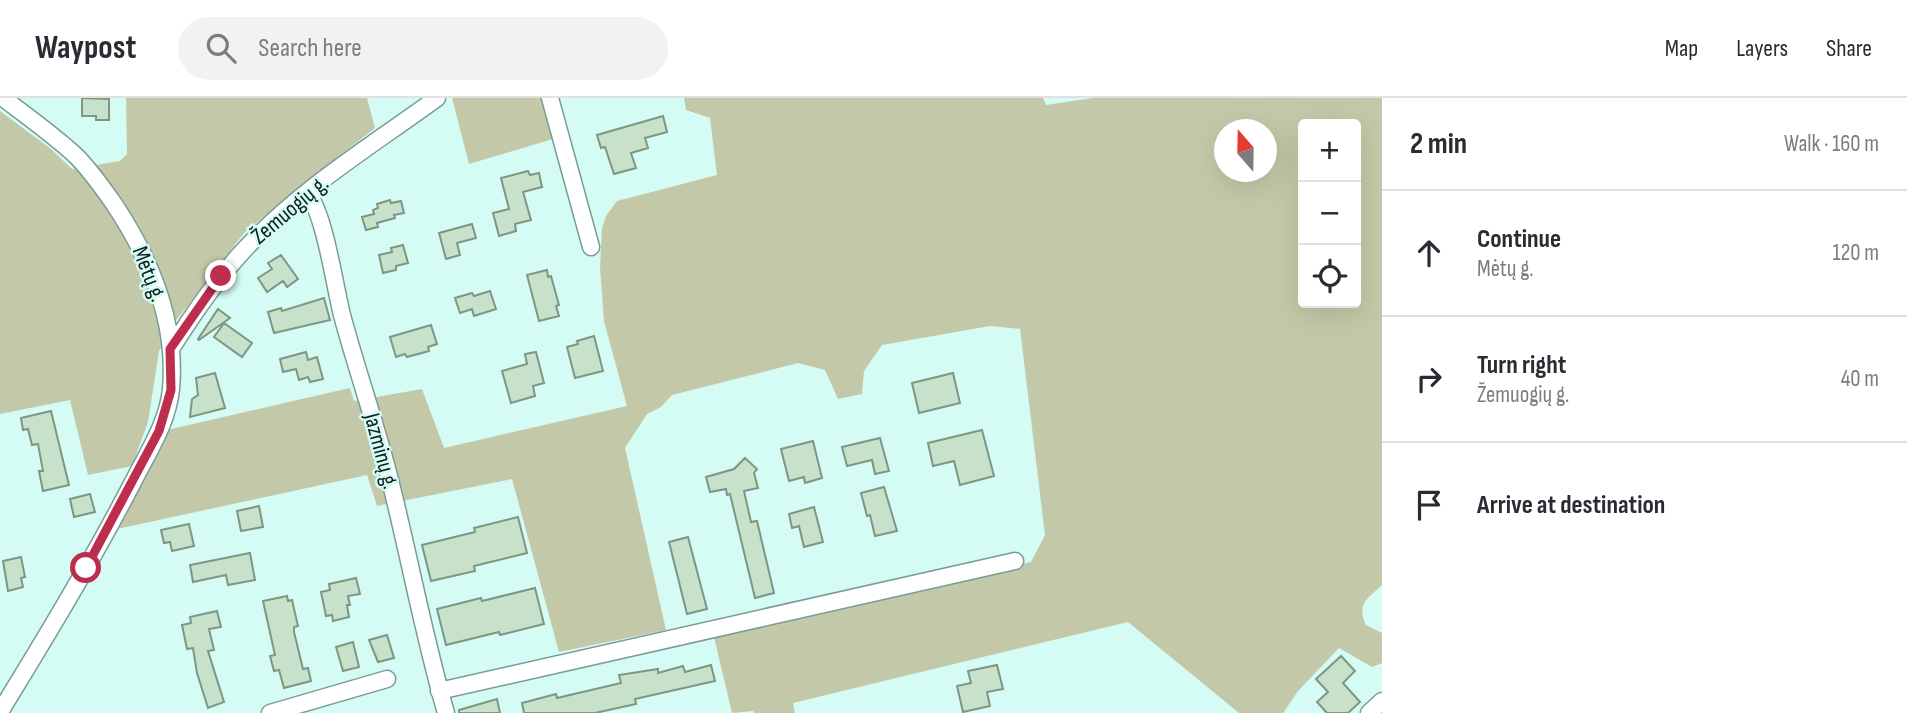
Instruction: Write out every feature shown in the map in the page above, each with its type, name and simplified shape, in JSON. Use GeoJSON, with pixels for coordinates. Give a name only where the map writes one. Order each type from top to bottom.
{"type":"FeatureCollection","features":[{"type":"Feature","properties":{"kind":"street","name":"Mėtų g."},"geometry":{"type":"LineString","coordinates":[[0,712],[86,568],[159,431],[171,390],[170,349],[155,280],[145,255],[117,209],[75,155],[3,98]]}},
{"type":"Feature","properties":{"kind":"street","name":"Žemuogių g."},"geometry":{"type":"LineString","coordinates":[[170,349],[206,294],[253,241],[307,192],[437,98]]}},
{"type":"Feature","properties":{"kind":"street"},"geometry":{"type":"LineString","coordinates":[[550,98],[591,247]]}},
{"type":"Feature","properties":{"kind":"street","name":"Jazminų g."},"geometry":{"type":"LineString","coordinates":[[307,192],[319,218],[343,316],[391,484],[416,602],[446,713]]}},
{"type":"Feature","properties":{"kind":"street"},"geometry":{"type":"LineString","coordinates":[[439,691],[1015,561]]}},
{"type":"Feature","properties":{"kind":"street"},"geometry":{"type":"LineString","coordinates":[[270,713],[387,678]]}},
{"type":"Feature","properties":{"kind":"street"},"geometry":{"type":"LineString","coordinates":[[1369,713],[1382,701]]}},
{"type":"Feature","properties":{"kind":"green space"},"geometry":{"type":"Polygon","coordinates":[[[126,98],[367,98],[375,128],[244,233],[175,322],[159,351],[148,422],[132,466],[88,475],[70,400],[0,414],[0,111],[51,149],[72,169],[120,161],[127,154],[126,98]]]}},
{"type":"Feature","properties":{"kind":"green space"},"geometry":{"type":"Polygon","coordinates":[[[452,98],[542,98],[553,139],[469,164],[452,98]]]}},
{"type":"Feature","properties":{"kind":"green space"},"geometry":{"type":"Polygon","coordinates":[[[684,98],[1043,98],[1046,105],[1093,98],[1382,98],[1382,585],[1365,602],[1362,612],[1366,625],[1382,633],[1382,663],[1372,667],[1339,648],[1298,691],[1283,713],[1239,713],[1128,622],[793,703],[795,713],[732,713],[714,637],[1031,562],[1045,535],[1020,329],[990,326],[882,345],[864,371],[862,394],[838,399],[825,370],[798,363],[672,395],[661,407],[647,414],[625,448],[666,630],[559,652],[512,479],[377,506],[367,475],[117,529],[167,430],[350,388],[354,401],[422,389],[444,448],[627,406],[604,321],[600,267],[602,228],[606,216],[617,201],[717,175],[710,118],[686,110],[684,98]]]}},
{"type":"Feature","properties":{"kind":"building"},"geometry":{"type":"Polygon","coordinates":[[[82,98],[109,99],[109,120],[82,116],[82,98]]]}},
{"type":"Feature","properties":{"kind":"building"},"geometry":{"type":"Polygon","coordinates":[[[663,116],[667,132],[645,138],[648,148],[631,153],[636,168],[614,174],[605,147],[601,148],[597,135],[663,116]]]}},
{"type":"Feature","properties":{"kind":"building"},"geometry":{"type":"Polygon","coordinates":[[[528,171],[530,175],[539,173],[542,187],[523,192],[531,220],[515,224],[516,231],[499,236],[493,213],[509,209],[501,178],[528,171]]]}},
{"type":"Feature","properties":{"kind":"building"},"geometry":{"type":"Polygon","coordinates":[[[390,200],[391,203],[401,201],[404,213],[394,215],[395,218],[377,223],[378,227],[366,230],[362,217],[374,214],[373,210],[378,208],[377,204],[390,200]]]}},
{"type":"Feature","properties":{"kind":"building"},"geometry":{"type":"Polygon","coordinates":[[[472,224],[476,238],[457,243],[460,255],[446,259],[439,233],[472,224]]]}},
{"type":"Feature","properties":{"kind":"building"},"geometry":{"type":"Polygon","coordinates":[[[403,245],[408,263],[383,273],[379,255],[392,252],[391,248],[403,245]]]}},
{"type":"Feature","properties":{"kind":"building"},"geometry":{"type":"Polygon","coordinates":[[[281,255],[298,279],[287,287],[283,281],[267,292],[258,278],[272,269],[268,263],[281,255]]]}},
{"type":"Feature","properties":{"kind":"building"},"geometry":{"type":"Polygon","coordinates":[[[547,270],[559,305],[556,306],[559,316],[539,321],[527,275],[547,270]]]}},
{"type":"Feature","properties":{"kind":"building"},"geometry":{"type":"Polygon","coordinates":[[[490,291],[496,309],[474,316],[472,309],[460,313],[455,298],[490,291]]]}},
{"type":"Feature","properties":{"kind":"building"},"geometry":{"type":"Polygon","coordinates":[[[324,298],[330,320],[274,333],[268,312],[281,308],[282,311],[324,298]]]}},
{"type":"Feature","properties":{"kind":"building"},"geometry":{"type":"Polygon","coordinates":[[[218,309],[230,318],[199,340],[198,339],[218,309]]]}},
{"type":"Feature","properties":{"kind":"building"},"geometry":{"type":"Polygon","coordinates":[[[224,323],[252,343],[242,357],[214,337],[224,323]]]}},
{"type":"Feature","properties":{"kind":"building"},"geometry":{"type":"Polygon","coordinates":[[[431,325],[437,344],[428,347],[429,351],[396,357],[390,337],[431,325]]]}},
{"type":"Feature","properties":{"kind":"building"},"geometry":{"type":"Polygon","coordinates":[[[594,336],[603,371],[575,378],[567,347],[594,336]]]}},
{"type":"Feature","properties":{"kind":"building"},"geometry":{"type":"Polygon","coordinates":[[[306,352],[308,360],[317,357],[323,379],[310,382],[308,377],[299,380],[296,369],[283,372],[280,359],[306,352]]]}},
{"type":"Feature","properties":{"kind":"building"},"geometry":{"type":"Polygon","coordinates":[[[536,352],[544,383],[533,386],[535,396],[511,403],[502,371],[527,364],[525,354],[536,352]]]}},
{"type":"Feature","properties":{"kind":"building"},"geometry":{"type":"Polygon","coordinates":[[[215,373],[225,408],[190,417],[192,399],[198,395],[196,378],[215,373]]]}},
{"type":"Feature","properties":{"kind":"building"},"geometry":{"type":"Polygon","coordinates":[[[953,373],[960,403],[919,413],[912,383],[953,373]]]}},
{"type":"Feature","properties":{"kind":"building"},"geometry":{"type":"Polygon","coordinates":[[[51,411],[69,485],[43,491],[39,471],[43,471],[38,444],[32,445],[28,429],[23,430],[21,418],[51,411]]]}},
{"type":"Feature","properties":{"kind":"building"},"geometry":{"type":"Polygon","coordinates":[[[982,430],[994,476],[960,485],[954,461],[933,466],[928,443],[982,430]]]}},
{"type":"Feature","properties":{"kind":"building"},"geometry":{"type":"Polygon","coordinates":[[[880,438],[889,471],[875,474],[872,460],[847,466],[842,447],[880,438]]]}},
{"type":"Feature","properties":{"kind":"building"},"geometry":{"type":"Polygon","coordinates":[[[813,441],[822,478],[805,483],[804,477],[789,481],[781,449],[813,441]]]}},
{"type":"Feature","properties":{"kind":"building"},"geometry":{"type":"Polygon","coordinates":[[[745,458],[757,469],[754,473],[758,488],[744,491],[751,522],[757,521],[774,593],[755,598],[730,494],[727,495],[726,489],[710,492],[706,477],[734,469],[745,458]]]}},
{"type":"Feature","properties":{"kind":"building"},"geometry":{"type":"Polygon","coordinates":[[[884,487],[897,531],[875,536],[861,493],[884,487]]]}},
{"type":"Feature","properties":{"kind":"building"},"geometry":{"type":"Polygon","coordinates":[[[90,494],[95,512],[74,517],[70,499],[90,494]]]}},
{"type":"Feature","properties":{"kind":"building"},"geometry":{"type":"Polygon","coordinates":[[[259,506],[263,527],[241,531],[237,511],[259,506]]]}},
{"type":"Feature","properties":{"kind":"building"},"geometry":{"type":"Polygon","coordinates":[[[814,507],[823,542],[804,547],[799,526],[792,528],[789,514],[814,507]]]}},
{"type":"Feature","properties":{"kind":"building"},"geometry":{"type":"Polygon","coordinates":[[[518,517],[527,553],[474,566],[475,571],[431,581],[422,545],[475,532],[474,528],[518,517]]]}},
{"type":"Feature","properties":{"kind":"building"},"geometry":{"type":"Polygon","coordinates":[[[189,524],[194,546],[172,551],[170,542],[164,543],[161,530],[189,524]]]}},
{"type":"Feature","properties":{"kind":"building"},"geometry":{"type":"Polygon","coordinates":[[[688,537],[707,609],[687,614],[669,542],[688,537]]]}},
{"type":"Feature","properties":{"kind":"building"},"geometry":{"type":"Polygon","coordinates":[[[250,553],[255,580],[228,585],[226,575],[193,582],[190,565],[250,553]]]}},
{"type":"Feature","properties":{"kind":"building"},"geometry":{"type":"Polygon","coordinates":[[[21,557],[25,577],[21,578],[23,587],[8,591],[3,561],[21,557]]]}},
{"type":"Feature","properties":{"kind":"building"},"geometry":{"type":"Polygon","coordinates":[[[356,578],[360,594],[348,596],[349,617],[333,621],[332,615],[326,616],[321,592],[330,590],[329,584],[356,578]]]}},
{"type":"Feature","properties":{"kind":"building"},"geometry":{"type":"Polygon","coordinates":[[[535,588],[544,624],[446,645],[437,609],[535,588]]]}},
{"type":"Feature","properties":{"kind":"building"},"geometry":{"type":"Polygon","coordinates":[[[287,596],[288,601],[292,600],[298,626],[294,627],[294,632],[303,669],[308,668],[311,681],[284,688],[279,670],[274,671],[270,656],[275,655],[263,601],[287,596]]]}},
{"type":"Feature","properties":{"kind":"building"},"geometry":{"type":"Polygon","coordinates":[[[217,611],[221,627],[209,629],[214,650],[208,651],[224,702],[208,708],[197,673],[193,648],[187,649],[182,625],[191,623],[190,617],[217,611]]]}},
{"type":"Feature","properties":{"kind":"building"},"geometry":{"type":"Polygon","coordinates":[[[387,635],[394,658],[378,662],[369,640],[387,635]]]}},
{"type":"Feature","properties":{"kind":"building"},"geometry":{"type":"Polygon","coordinates":[[[353,642],[359,667],[343,671],[336,647],[353,642]]]}},
{"type":"Feature","properties":{"kind":"building"},"geometry":{"type":"Polygon","coordinates":[[[1341,656],[1355,671],[1343,683],[1360,702],[1348,713],[1327,713],[1317,702],[1328,692],[1316,679],[1341,656]]]}},
{"type":"Feature","properties":{"kind":"building"},"geometry":{"type":"Polygon","coordinates":[[[711,665],[715,681],[635,699],[636,704],[595,713],[524,713],[522,703],[621,683],[619,675],[658,669],[658,673],[683,666],[685,672],[711,665]]]}},
{"type":"Feature","properties":{"kind":"building"},"geometry":{"type":"Polygon","coordinates":[[[997,665],[1003,689],[987,692],[990,706],[963,712],[957,686],[971,683],[968,671],[997,665]]]}},
{"type":"Feature","properties":{"kind":"building"},"geometry":{"type":"Polygon","coordinates":[[[497,699],[500,713],[459,713],[459,710],[497,699]]]}},
{"type":"Feature","properties":{"kind":"route"},"geometry":{"type":"LineString","coordinates":[[86,568],[159,431],[171,390],[170,349],[221,276]]}}]}
